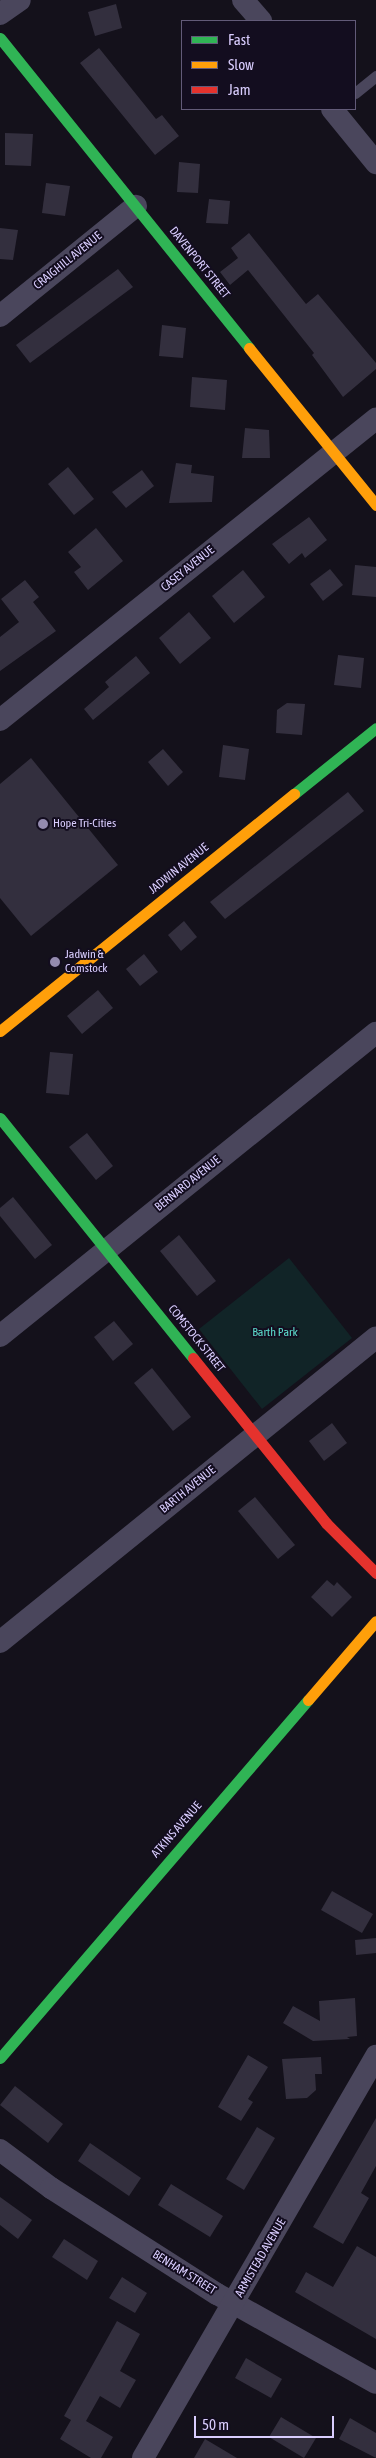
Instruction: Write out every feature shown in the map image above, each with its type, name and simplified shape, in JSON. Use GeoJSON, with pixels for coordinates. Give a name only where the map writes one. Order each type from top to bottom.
{"type":"FeatureCollection","features":[{"type":"Feature","properties":{"kind":"street"},"geometry":{"type":"LineString","coordinates":[[0,14],[20,0]]}},
{"type":"Feature","properties":{"kind":"street"},"geometry":{"type":"LineString","coordinates":[[243,0],[260,20]]}},
{"type":"Feature","properties":{"kind":"street","name":"DAVENPORT STREET"},"geometry":{"type":"LineString","coordinates":[[0,38],[376,505]]}},
{"type":"Feature","properties":{"kind":"street"},"geometry":{"type":"LineString","coordinates":[[334,110],[376,163]]}},
{"type":"Feature","properties":{"kind":"street","name":"CRAIGHILL AVENUE"},"geometry":{"type":"LineString","coordinates":[[0,316],[136,206]]}},
{"type":"Feature","properties":{"kind":"street","name":"CASEY AVENUE"},"geometry":{"type":"LineString","coordinates":[[0,720],[376,419]]}},
{"type":"Feature","properties":{"kind":"street","name":"JADWIN AVENUE"},"geometry":{"type":"LineString","coordinates":[[0,1031],[376,728]]}},
{"type":"Feature","properties":{"kind":"street","name":"BERNARD AVENUE"},"geometry":{"type":"LineString","coordinates":[[0,1336],[376,1033]]}},
{"type":"Feature","properties":{"kind":"street","name":"COMSTOCK STREET"},"geometry":{"type":"LineString","coordinates":[[0,1118],[326,1523],[376,1573]]}},
{"type":"Feature","properties":{"kind":"street","name":"BARTH AVENUE"},"geometry":{"type":"LineString","coordinates":[[0,1642],[376,1338]]}},
{"type":"Feature","properties":{"kind":"street","name":"ATKINS AVENUE"},"geometry":{"type":"LineString","coordinates":[[0,2058],[376,1621]]}},
{"type":"Feature","properties":{"kind":"street","name":"ARMISTEAD AVENUE"},"geometry":{"type":"LineString","coordinates":[[143,2458],[234,2304],[376,2056]]}},
{"type":"Feature","properties":{"kind":"street","name":"BENHAM STREET"},"geometry":{"type":"LineString","coordinates":[[0,2150],[51,2188],[234,2304],[376,2384]]}},
{"type":"Feature","properties":{"kind":"lane"},"geometry":{"type":"LineString","coordinates":[[356,92],[376,76]]}},
{"type":"Feature","properties":{"kind":"green space","name":"Barth Park"},"geometry":{"type":"Polygon","coordinates":[[[289,1258],[352,1338],[262,1409],[199,1329],[289,1258]]]}},
{"type":"Feature","properties":{"kind":"building"},"geometry":{"type":"Polygon","coordinates":[[[116,4],[122,28],[95,36],[88,12],[116,4]]]}},
{"type":"Feature","properties":{"kind":"building"},"geometry":{"type":"Polygon","coordinates":[[[99,48],[156,119],[162,115],[179,136],[155,155],[80,63],[99,48]]]}},
{"type":"Feature","properties":{"kind":"building"},"geometry":{"type":"Polygon","coordinates":[[[5,133],[33,134],[31,166],[5,165],[5,133]]]}},
{"type":"Feature","properties":{"kind":"building"},"geometry":{"type":"Polygon","coordinates":[[[179,162],[200,164],[198,193],[177,192],[179,162]]]}},
{"type":"Feature","properties":{"kind":"building"},"geometry":{"type":"Polygon","coordinates":[[[46,183],[70,186],[65,216],[42,213],[46,183]]]}},
{"type":"Feature","properties":{"kind":"building"},"geometry":{"type":"Polygon","coordinates":[[[209,199],[230,201],[228,224],[206,223],[209,199]]]}},
{"type":"Feature","properties":{"kind":"building"},"geometry":{"type":"Polygon","coordinates":[[[0,228],[18,230],[13,260],[0,259],[0,228]]]}},
{"type":"Feature","properties":{"kind":"building"},"geometry":{"type":"Polygon","coordinates":[[[249,233],[306,304],[318,294],[376,363],[376,369],[343,397],[312,355],[314,353],[248,270],[230,285],[220,272],[238,258],[231,248],[249,233]]]}},
{"type":"Feature","properties":{"kind":"building"},"geometry":{"type":"Polygon","coordinates":[[[118,269],[133,287],[30,363],[16,345],[118,269]]]}},
{"type":"Feature","properties":{"kind":"building"},"geometry":{"type":"Polygon","coordinates":[[[162,325],[186,328],[183,358],[159,356],[162,325]]]}},
{"type":"Feature","properties":{"kind":"building"},"geometry":{"type":"Polygon","coordinates":[[[192,377],[227,380],[225,410],[190,407],[192,377]]]}},
{"type":"Feature","properties":{"kind":"building"},"geometry":{"type":"Polygon","coordinates":[[[245,428],[269,430],[270,458],[242,458],[245,428]]]}},
{"type":"Feature","properties":{"kind":"building"},"geometry":{"type":"Polygon","coordinates":[[[176,463],[192,465],[191,473],[214,476],[212,502],[169,503],[176,463]]]}},
{"type":"Feature","properties":{"kind":"building"},"geometry":{"type":"Polygon","coordinates":[[[68,467],[94,499],[74,515],[48,484],[68,467]]]}},
{"type":"Feature","properties":{"kind":"building"},"geometry":{"type":"Polygon","coordinates":[[[142,470],[154,486],[126,508],[112,492],[142,470]]]}},
{"type":"Feature","properties":{"kind":"building"},"geometry":{"type":"Polygon","coordinates":[[[309,517],[327,540],[305,558],[302,553],[289,564],[272,544],[309,517]]]}},
{"type":"Feature","properties":{"kind":"building"},"geometry":{"type":"Polygon","coordinates":[[[96,528],[123,561],[88,590],[74,572],[81,567],[68,552],[96,528]]]}},
{"type":"Feature","properties":{"kind":"building"},"geometry":{"type":"Polygon","coordinates":[[[355,565],[376,567],[376,597],[352,595],[355,565]]]}},
{"type":"Feature","properties":{"kind":"building"},"geometry":{"type":"Polygon","coordinates":[[[330,569],[343,585],[323,601],[310,584],[330,569]]]}},
{"type":"Feature","properties":{"kind":"building"},"geometry":{"type":"Polygon","coordinates":[[[243,570],[265,597],[234,623],[212,596],[243,570]]]}},
{"type":"Feature","properties":{"kind":"building"},"geometry":{"type":"Polygon","coordinates":[[[25,580],[39,597],[33,602],[56,631],[0,671],[0,637],[19,622],[1,599],[25,580]]]}},
{"type":"Feature","properties":{"kind":"building"},"geometry":{"type":"Polygon","coordinates":[[[189,612],[211,638],[180,664],[159,638],[189,612]]]}},
{"type":"Feature","properties":{"kind":"building"},"geometry":{"type":"Polygon","coordinates":[[[338,655],[364,658],[361,688],[334,685],[338,655]]]}},
{"type":"Feature","properties":{"kind":"building"},"geometry":{"type":"Polygon","coordinates":[[[136,656],[150,673],[93,720],[84,709],[109,687],[105,682],[136,656]]]}},
{"type":"Feature","properties":{"kind":"building"},"geometry":{"type":"Polygon","coordinates":[[[287,703],[305,704],[302,735],[276,733],[277,710],[287,703]]]}},
{"type":"Feature","properties":{"kind":"building"},"geometry":{"type":"Polygon","coordinates":[[[223,745],[249,749],[245,780],[219,777],[223,745]]]}},
{"type":"Feature","properties":{"kind":"building"},"geometry":{"type":"Polygon","coordinates":[[[163,749],[183,772],[168,786],[148,762],[163,749]]]}},
{"type":"Feature","properties":{"kind":"building","name":"Hope Tri-Cities"},"geometry":{"type":"Polygon","coordinates":[[[31,758],[118,865],[31,936],[0,898],[0,784],[31,758]]]}},
{"type":"Feature","properties":{"kind":"building"},"geometry":{"type":"Polygon","coordinates":[[[348,792],[364,811],[225,919],[210,902],[348,792]]]}},
{"type":"Feature","properties":{"kind":"building"},"geometry":{"type":"Polygon","coordinates":[[[184,921],[197,937],[181,951],[168,935],[184,921]]]}},
{"type":"Feature","properties":{"kind":"building"},"geometry":{"type":"Polygon","coordinates":[[[144,954],[158,972],[140,986],[126,969],[144,954]]]}},
{"type":"Feature","properties":{"kind":"building"},"geometry":{"type":"Polygon","coordinates":[[[98,990],[113,1008],[82,1034],[67,1016],[98,990]]]}},
{"type":"Feature","properties":{"kind":"building"},"geometry":{"type":"Polygon","coordinates":[[[50,1052],[73,1054],[69,1095],[46,1093],[50,1052]]]}},
{"type":"Feature","properties":{"kind":"building"},"geometry":{"type":"Polygon","coordinates":[[[87,1133],[113,1166],[96,1180],[69,1147],[87,1133]]]}},
{"type":"Feature","properties":{"kind":"building"},"geometry":{"type":"Polygon","coordinates":[[[13,1197],[52,1245],[35,1259],[0,1216],[0,1208],[13,1197]]]}},
{"type":"Feature","properties":{"kind":"building"},"geometry":{"type":"Polygon","coordinates":[[[179,1235],[216,1281],[197,1296],[160,1251],[179,1235]]]}},
{"type":"Feature","properties":{"kind":"building"},"geometry":{"type":"Polygon","coordinates":[[[114,1321],[133,1344],[113,1361],[94,1337],[114,1321]]]}},
{"type":"Feature","properties":{"kind":"building"},"geometry":{"type":"Polygon","coordinates":[[[152,1368],[191,1417],[173,1431],[134,1383],[152,1368]]]}},
{"type":"Feature","properties":{"kind":"building"},"geometry":{"type":"Polygon","coordinates":[[[332,1423],[347,1443],[324,1461],[309,1441],[332,1423]]]}},
{"type":"Feature","properties":{"kind":"building"},"geometry":{"type":"Polygon","coordinates":[[[255,1497],[295,1545],[278,1559],[238,1511],[255,1497]]]}},
{"type":"Feature","properties":{"kind":"building"},"geometry":{"type":"Polygon","coordinates":[[[327,1580],[334,1586],[337,1582],[352,1597],[332,1617],[311,1597],[327,1580]]]}},
{"type":"Feature","properties":{"kind":"building"},"geometry":{"type":"Polygon","coordinates":[[[332,1891],[373,1914],[362,1933],[321,1910],[332,1891]]]}},
{"type":"Feature","properties":{"kind":"building"},"geometry":{"type":"Polygon","coordinates":[[[376,1938],[376,1953],[356,1955],[355,1940],[376,1938]]]}},
{"type":"Feature","properties":{"kind":"building"},"geometry":{"type":"Polygon","coordinates":[[[355,1998],[357,2036],[347,2037],[350,2039],[313,2041],[283,2023],[293,2006],[320,2021],[319,2001],[355,1998]]]}},
{"type":"Feature","properties":{"kind":"building"},"geometry":{"type":"Polygon","coordinates":[[[248,2055],[268,2067],[248,2099],[253,2102],[241,2121],[218,2107],[248,2055]]]}},
{"type":"Feature","properties":{"kind":"building"},"geometry":{"type":"Polygon","coordinates":[[[321,2057],[322,2074],[315,2074],[316,2090],[307,2098],[286,2099],[282,2059],[321,2057]]]}},
{"type":"Feature","properties":{"kind":"building"},"geometry":{"type":"Polygon","coordinates":[[[15,2086],[63,2124],[48,2143],[0,2105],[15,2086]]]}},
{"type":"Feature","properties":{"kind":"building"},"geometry":{"type":"Polygon","coordinates":[[[376,2118],[376,2166],[361,2193],[369,2198],[343,2244],[313,2227],[376,2118]]]}},
{"type":"Feature","properties":{"kind":"building"},"geometry":{"type":"Polygon","coordinates":[[[257,2127],[275,2138],[244,2190],[226,2179],[257,2127]]]}},
{"type":"Feature","properties":{"kind":"building"},"geometry":{"type":"Polygon","coordinates":[[[90,2143],[141,2178],[129,2196],[78,2161],[90,2143]]]}},
{"type":"Feature","properties":{"kind":"building"},"geometry":{"type":"Polygon","coordinates":[[[171,2184],[223,2216],[210,2237],[158,2205],[171,2184]]]}},
{"type":"Feature","properties":{"kind":"building"},"geometry":{"type":"Polygon","coordinates":[[[0,2197],[32,2220],[18,2239],[0,2225],[0,2197]]]}},
{"type":"Feature","properties":{"kind":"building"},"geometry":{"type":"Polygon","coordinates":[[[64,2239],[98,2261],[87,2280],[52,2257],[64,2239]]]}},
{"type":"Feature","properties":{"kind":"building"},"geometry":{"type":"Polygon","coordinates":[[[357,2246],[376,2257],[376,2339],[295,2292],[306,2272],[333,2287],[357,2246]]]}},
{"type":"Feature","properties":{"kind":"building"},"geometry":{"type":"Polygon","coordinates":[[[122,2277],[147,2293],[135,2313],[109,2298],[122,2277]]]}},
{"type":"Feature","properties":{"kind":"building"},"geometry":{"type":"Polygon","coordinates":[[[117,2321],[140,2334],[120,2371],[136,2380],[120,2408],[100,2396],[86,2421],[113,2437],[101,2458],[91,2458],[60,2439],[71,2420],[64,2416],[117,2321]]]}},
{"type":"Feature","properties":{"kind":"building"},"geometry":{"type":"Polygon","coordinates":[[[246,2358],[282,2379],[271,2398],[235,2378],[246,2358]]]}},
{"type":"Feature","properties":{"kind":"building"},"geometry":{"type":"Polygon","coordinates":[[[281,2417],[316,2438],[304,2458],[269,2437],[281,2417]]]}},
{"type":"Feature","properties":{"kind":"building"},"geometry":{"type":"Polygon","coordinates":[[[350,2418],[376,2433],[376,2458],[339,2439],[350,2418]]]}},
{"type":"Feature","properties":{"kind":"building"},"geometry":{"type":"Polygon","coordinates":[[[205,2439],[237,2458],[194,2458],[205,2439]]]}},
{"type":"Feature","properties":{"kind":"traffic: fast"},"geometry":{"type":"LineString","coordinates":[[0,38],[249,348]]}},
{"type":"Feature","properties":{"kind":"traffic: fast"},"geometry":{"type":"LineString","coordinates":[[294,794],[376,728]]}},
{"type":"Feature","properties":{"kind":"traffic: fast"},"geometry":{"type":"LineString","coordinates":[[0,1118],[193,1358]]}},
{"type":"Feature","properties":{"kind":"traffic: fast"},"geometry":{"type":"LineString","coordinates":[[0,2058],[308,1700]]}},
{"type":"Feature","properties":{"kind":"traffic: slow"},"geometry":{"type":"LineString","coordinates":[[249,348],[376,505]]}},
{"type":"Feature","properties":{"kind":"traffic: slow"},"geometry":{"type":"LineString","coordinates":[[0,1031],[294,794]]}},
{"type":"Feature","properties":{"kind":"traffic: slow"},"geometry":{"type":"LineString","coordinates":[[308,1700],[376,1621]]}},
{"type":"Feature","properties":{"kind":"traffic: jam"},"geometry":{"type":"LineString","coordinates":[[193,1358],[326,1523],[376,1573]]}},
{"type":"Feature","properties":{"kind":"place","name":"Hope Tri-Cities"},"geometry":{"type":"Point","coordinates":[43,824]}},
{"type":"Feature","properties":{"kind":"place","name":"Jadwin & Comstock"},"geometry":{"type":"Point","coordinates":[55,962]}}]}
